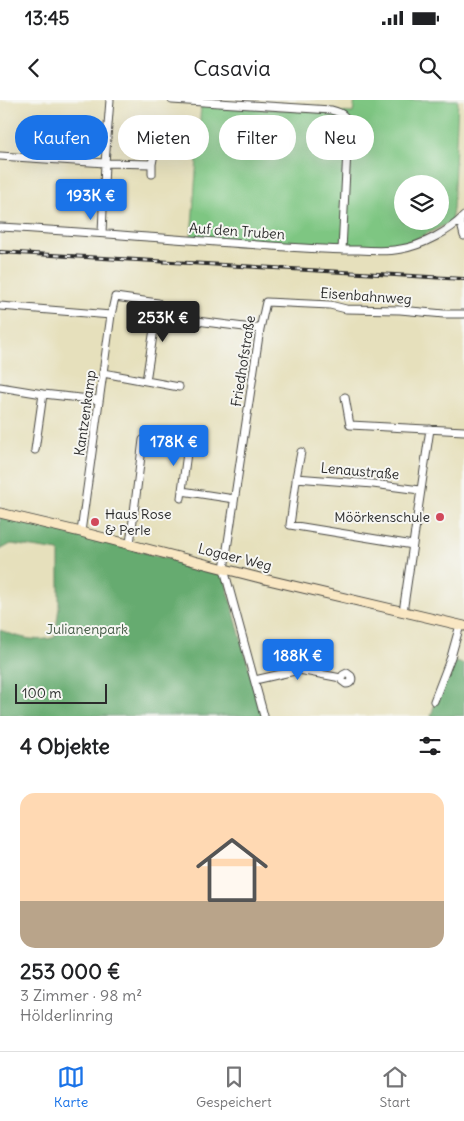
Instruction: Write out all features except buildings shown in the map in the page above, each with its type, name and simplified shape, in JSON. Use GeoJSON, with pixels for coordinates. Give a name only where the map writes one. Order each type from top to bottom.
{"type":"FeatureCollection","features":[{"type":"Feature","properties":{"kind":"street"},"geometry":{"type":"LineString","coordinates":[[102,233],[110,100]]}},
{"type":"Feature","properties":{"kind":"street"},"geometry":{"type":"LineString","coordinates":[[172,100],[331,110],[339,112],[345,117],[348,123],[348,130],[342,250]]}},
{"type":"Feature","properties":{"kind":"street"},"geometry":{"type":"LineString","coordinates":[[0,156],[152,164]]}},
{"type":"Feature","properties":{"kind":"street"},"geometry":{"type":"LineString","coordinates":[[152,174],[153,160]]}},
{"type":"Feature","properties":{"kind":"street"},"geometry":{"type":"LineString","coordinates":[[462,218],[464,236]]}},
{"type":"Feature","properties":{"kind":"street","name":"Auf den Truben"},"geometry":{"type":"LineString","coordinates":[[0,227],[251,245],[385,251],[409,248],[434,237],[462,218]]}},
{"type":"Feature","properties":{"kind":"street","name":"Kantzenkamp"},"geometry":{"type":"LineString","coordinates":[[81,532],[111,314],[115,297],[158,303],[146,381]]}},
{"type":"Feature","properties":{"kind":"street","name":"Eisenbahnweg"},"geometry":{"type":"LineString","coordinates":[[266,302],[330,306],[346,310],[400,310],[464,314]]}},
{"type":"Feature","properties":{"kind":"street","name":"Friedhofstraße"},"geometry":{"type":"LineString","coordinates":[[264,716],[224,568],[260,329],[266,302]]}},
{"type":"Feature","properties":{"kind":"street"},"geometry":{"type":"LineString","coordinates":[[0,306],[111,314]]}},
{"type":"Feature","properties":{"kind":"street"},"geometry":{"type":"LineString","coordinates":[[197,321],[260,329]]}},
{"type":"Feature","properties":{"kind":"street"},"geometry":{"type":"LineString","coordinates":[[103,373],[179,387]]}},
{"type":"Feature","properties":{"kind":"street"},"geometry":{"type":"LineString","coordinates":[[0,387],[99,400]]}},
{"type":"Feature","properties":{"kind":"street"},"geometry":{"type":"LineString","coordinates":[[35,450],[43,394]]}},
{"type":"Feature","properties":{"kind":"street"},"geometry":{"type":"LineString","coordinates":[[345,397],[350,425],[464,431]]}},
{"type":"Feature","properties":{"kind":"street"},"geometry":{"type":"LineString","coordinates":[[403,612],[430,429]]}},
{"type":"Feature","properties":{"kind":"street"},"geometry":{"type":"LineString","coordinates":[[189,438],[182,495],[234,499]]}},
{"type":"Feature","properties":{"kind":"street"},"geometry":{"type":"LineString","coordinates":[[130,544],[143,440]]}},
{"type":"Feature","properties":{"kind":"street"},"geometry":{"type":"LineString","coordinates":[[301,452],[290,525],[413,545]]}},
{"type":"Feature","properties":{"kind":"street","name":"Lenaustraße"},"geometry":{"type":"LineString","coordinates":[[296,478],[420,490]]}},
{"type":"Feature","properties":{"kind":"street","name":"Logaer Weg"},"geometry":{"type":"LineString","coordinates":[[0,513],[462,625]]}},
{"type":"Feature","properties":{"kind":"street"},"geometry":{"type":"LineString","coordinates":[[434,701],[452,657],[462,625]]}},
{"type":"Feature","properties":{"kind":"street"},"geometry":{"type":"LineString","coordinates":[[255,680],[299,670],[341,678]]}},
{"type":"Feature","properties":{"kind":"green space"},"geometry":{"type":"Polygon","coordinates":[[[355,100],[458,100],[451,222],[449,223],[449,175],[394,175],[394,230],[435,230],[414,240],[391,246],[252,243],[191,239],[197,160],[209,160],[209,115],[200,115],[201,105],[353,113],[355,100]]]}},
{"type":"Feature","properties":{"kind":"green space","name":"Julianenpark"},"geometry":{"type":"Polygon","coordinates":[[[0,517],[223,572],[262,716],[0,716],[0,630],[27,638],[48,639],[55,637],[59,607],[59,551],[11,544],[0,550],[0,517]]]}},
{"type":"Feature","properties":{"kind":"green space"},"geometry":{"type":"Polygon","coordinates":[[[452,661],[464,664],[464,716],[431,716],[435,703],[452,661]]]}},
{"type":"Feature","properties":{"kind":"railway"},"geometry":{"type":"LineString","coordinates":[[0,252],[464,279]]}},
{"type":"Feature","properties":{"kind":"place","name":"Möörkenschule"},"geometry":{"type":"Point","coordinates":[440,517]}},
{"type":"Feature","properties":{"kind":"place","name":"Haus Rose & Perle"},"geometry":{"type":"Point","coordinates":[95,522]}}]}
